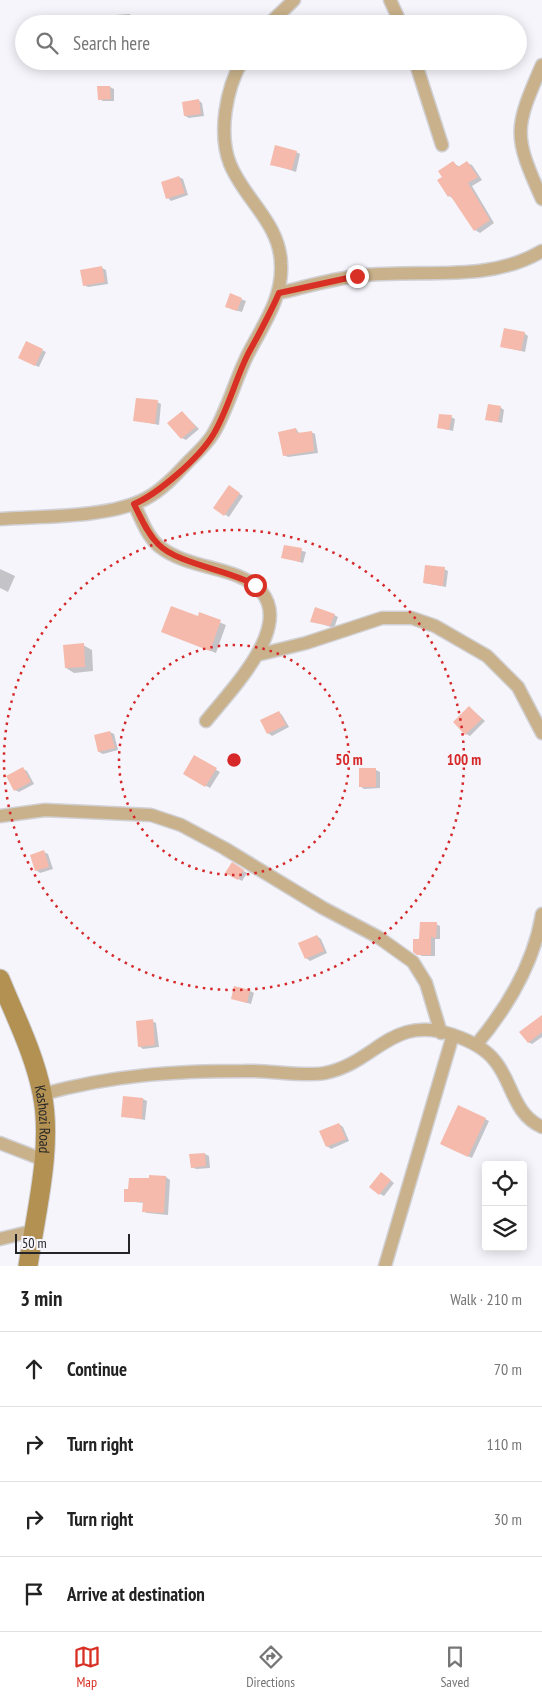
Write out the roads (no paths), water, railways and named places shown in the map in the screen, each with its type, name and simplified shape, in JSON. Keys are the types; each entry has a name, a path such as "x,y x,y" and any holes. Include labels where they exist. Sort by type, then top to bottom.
{"main road":[{"name":"Kashozi Road","path":"0,979 37,1069 43,1094 45,1114 44,1160 28,1266"}],"street":[{"path":"278,15 294,0"},
{"path":"390,0 397,15"},
{"path":"542,65 523,108 519,126 522,151 542,199"},
{"path":"0,519 102,512 134,504 159,490 213,436 248,355 264,327 279,293 281,263 277,243 269,224 230,165 226,152 226,111 229,94 238,70"},
{"path":"418,70 442,145"},
{"path":"279,293 357,276 483,272 526,261 542,251"},
{"path":"134,504 150,536 160,546 195,562 239,576 255,585 264,594 269,604 270,618 267,635 257,655 206,721"},
{"path":"257,655 306,644 382,618 412,618 435,626 487,656 518,687 542,733"},
{"path":"0,816 45,810 151,815 180,825 224,848 323,908 378,937 414,962 426,982 447,1034 410,1187 385,1266"},
{"path":"476,1045 501,1016 538,938 542,914"},
{"path":"43,1094 75,1085 125,1076 163,1072 247,1071 322,1074 340,1069 404,1031 418,1029 447,1034 476,1045 494,1060 525,1116 542,1126"},
{"path":"0,1143 44,1160"},
{"path":"0,1239 33,1231"}]}
